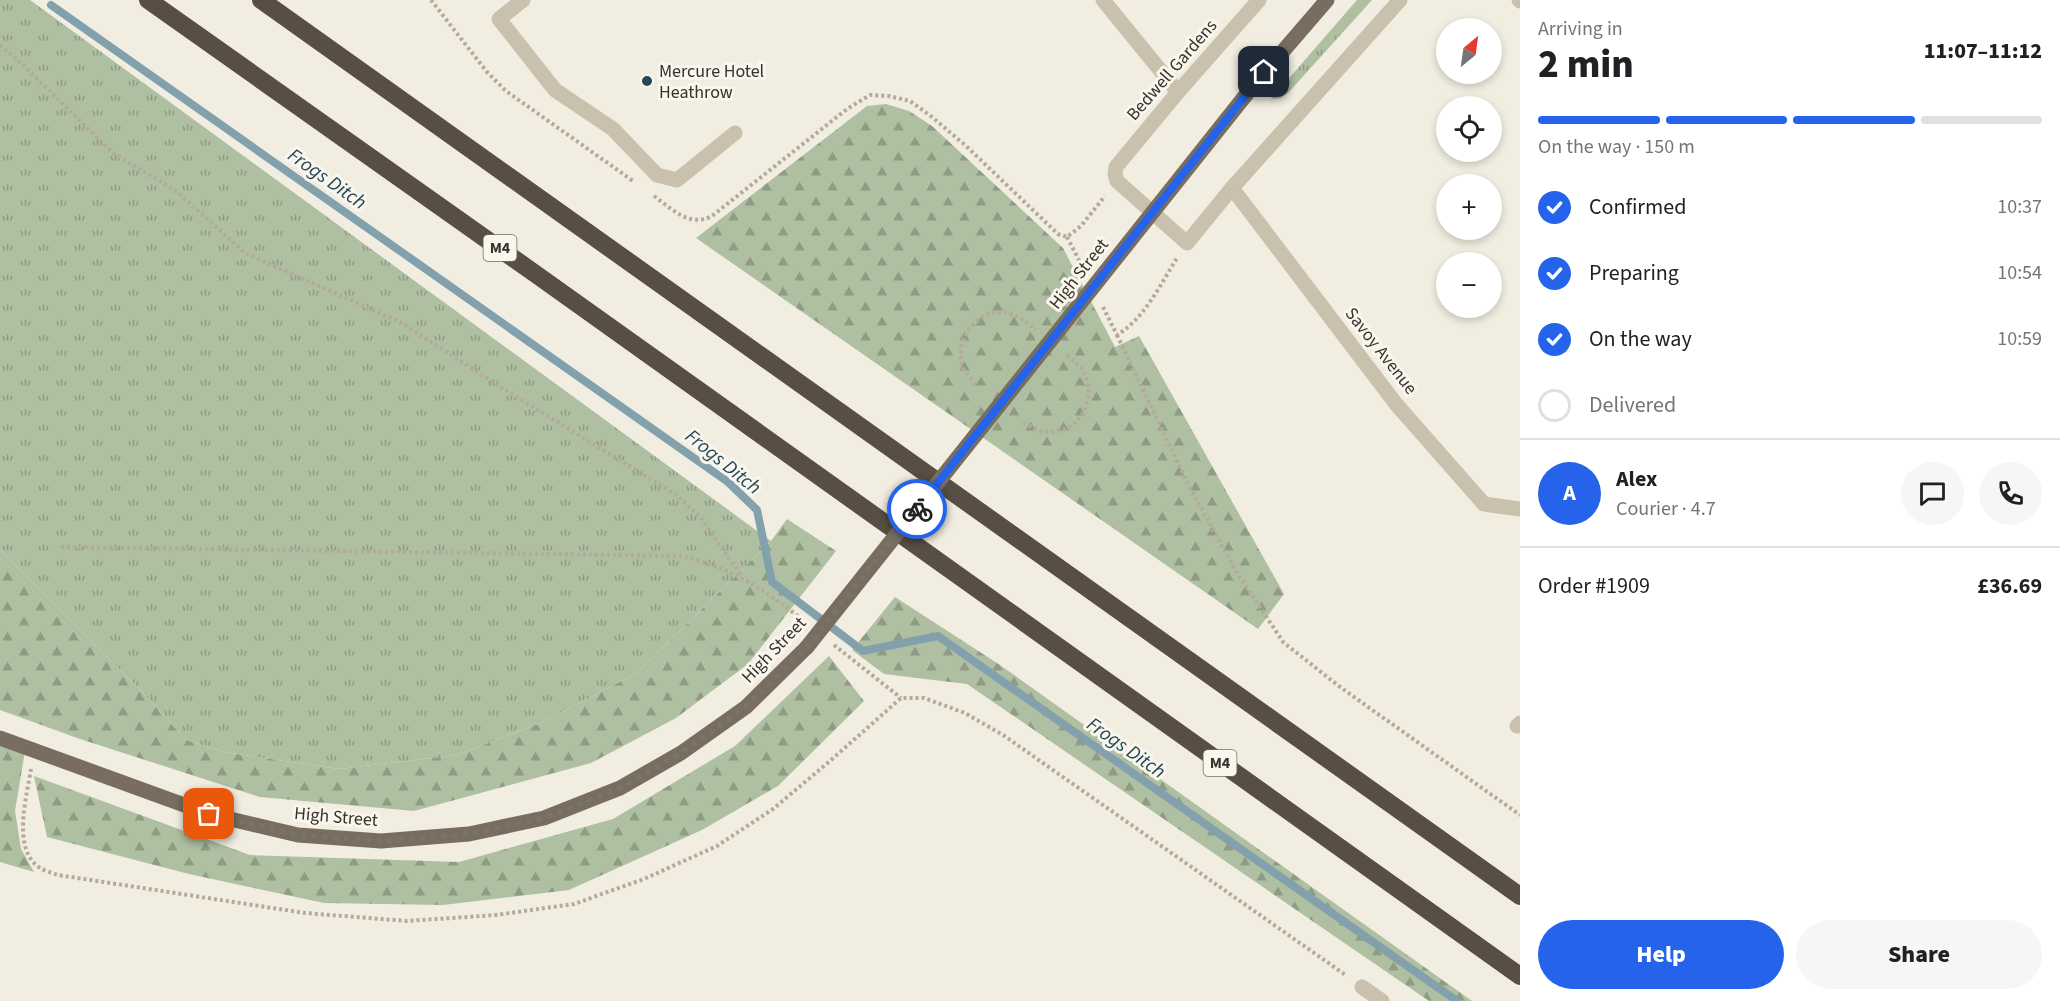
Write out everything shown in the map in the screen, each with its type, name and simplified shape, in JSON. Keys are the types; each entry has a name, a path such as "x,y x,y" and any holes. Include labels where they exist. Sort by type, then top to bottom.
{"highway":[{"name":"M4","path":"148,0 1520,976"},
{"path":"261,0 1520,896"}],"main road":[{"name":"High Street","path":"0,738 209,814 297,835 381,841 469,834 544,818 621,788 681,753 746,707 807,647 1252,86 1327,0"}],"street":[{"path":"523,0 499,19 555,90 613,129 657,175 677,180 735,133"},
{"path":"1103,0 1178,92"},
{"name":"Bedwell Gardens","path":"1117,174 1178,92 1259,0"},
{"path":"1117,174 1187,243 1232,188 1400,0"},
{"name":"Savoy Avenue","path":"1232,188 1396,404 1484,504 1520,509"},
{"path":"1362,987 1382,1001"}],"path":[{"path":"431,0 480,63 506,91 636,184"},
{"path":"0,45 113,153 176,191 245,253 402,323 502,388 678,496 701,518 742,577"},
{"path":"646,190 687,218 697,221 705,220 859,100 870,95 889,96 910,101 932,117 965,145 1058,234 1067,237 1087,276"},
{"path":"1067,237 1081,226 1117,174"},
{"path":"1117,335 1141,316 1187,243"},
{"path":"1102,306 1188,484 1234,568 1283,642 1340,687 1520,815"},
{"path":"975,385 963,369 961,356 964,339 971,326 984,315 999,312 1014,315 1025,321 1083,370 1088,384 1089,398 1084,414 1073,425 1060,430 1041,431 1023,423"},
{"path":"61,548 682,556 709,563 742,577 804,621"},
{"path":"837,648 901,698 924,698 965,713 1003,735 1362,987"},
{"path":"34,751 22,821 27,851 38,867 58,875 305,913 407,921 496,915 574,904 644,879 696,856 717,846 773,809 901,698"}],"green space":[{"path":"0,0 30,0 771,541 637,673 543,722 457,755 339,769 224,752 186,740 145,695 0,550"},
{"path":"1357,0 1372,0 1288,93 1281,98 1271,99"},
{"path":"886,104 909,111 932,126 1063,248 1115,347 1139,336 1284,594 1258,629 696,238 867,106"},
{"path":"787,519 836,551 748,664 676,718 591,763 414,811 260,797 80,739 0,710 0,550 145,695 186,740 224,752 339,769 457,755 543,722 637,673 771,541"},
{"path":"895,597 1000,665 1472,1001 1429,1001 967,684 884,674 852,650"},
{"path":"829,656 864,701 778,786 702,830 569,890 443,905 324,903 189,874 47,837 34,776 250,855 459,862 613,819 735,746"},
{"path":"0,741 25,751 15,811 21,849 34,872 0,862"}],"waterway":[{"name":"Frogs Ditch","path":"51,5 728,482 757,510 772,582 863,651 938,636 1457,1001"}],"way so far":[{"path":"209,814 297,835 381,841 469,834 544,818 621,788 681,753 746,707 807,647 917,509"}],"place":[{"name":"Mercure Hotel Heathrow","path":"647,81"}],"route":[{"path":"917,509 1264,72"}]}
